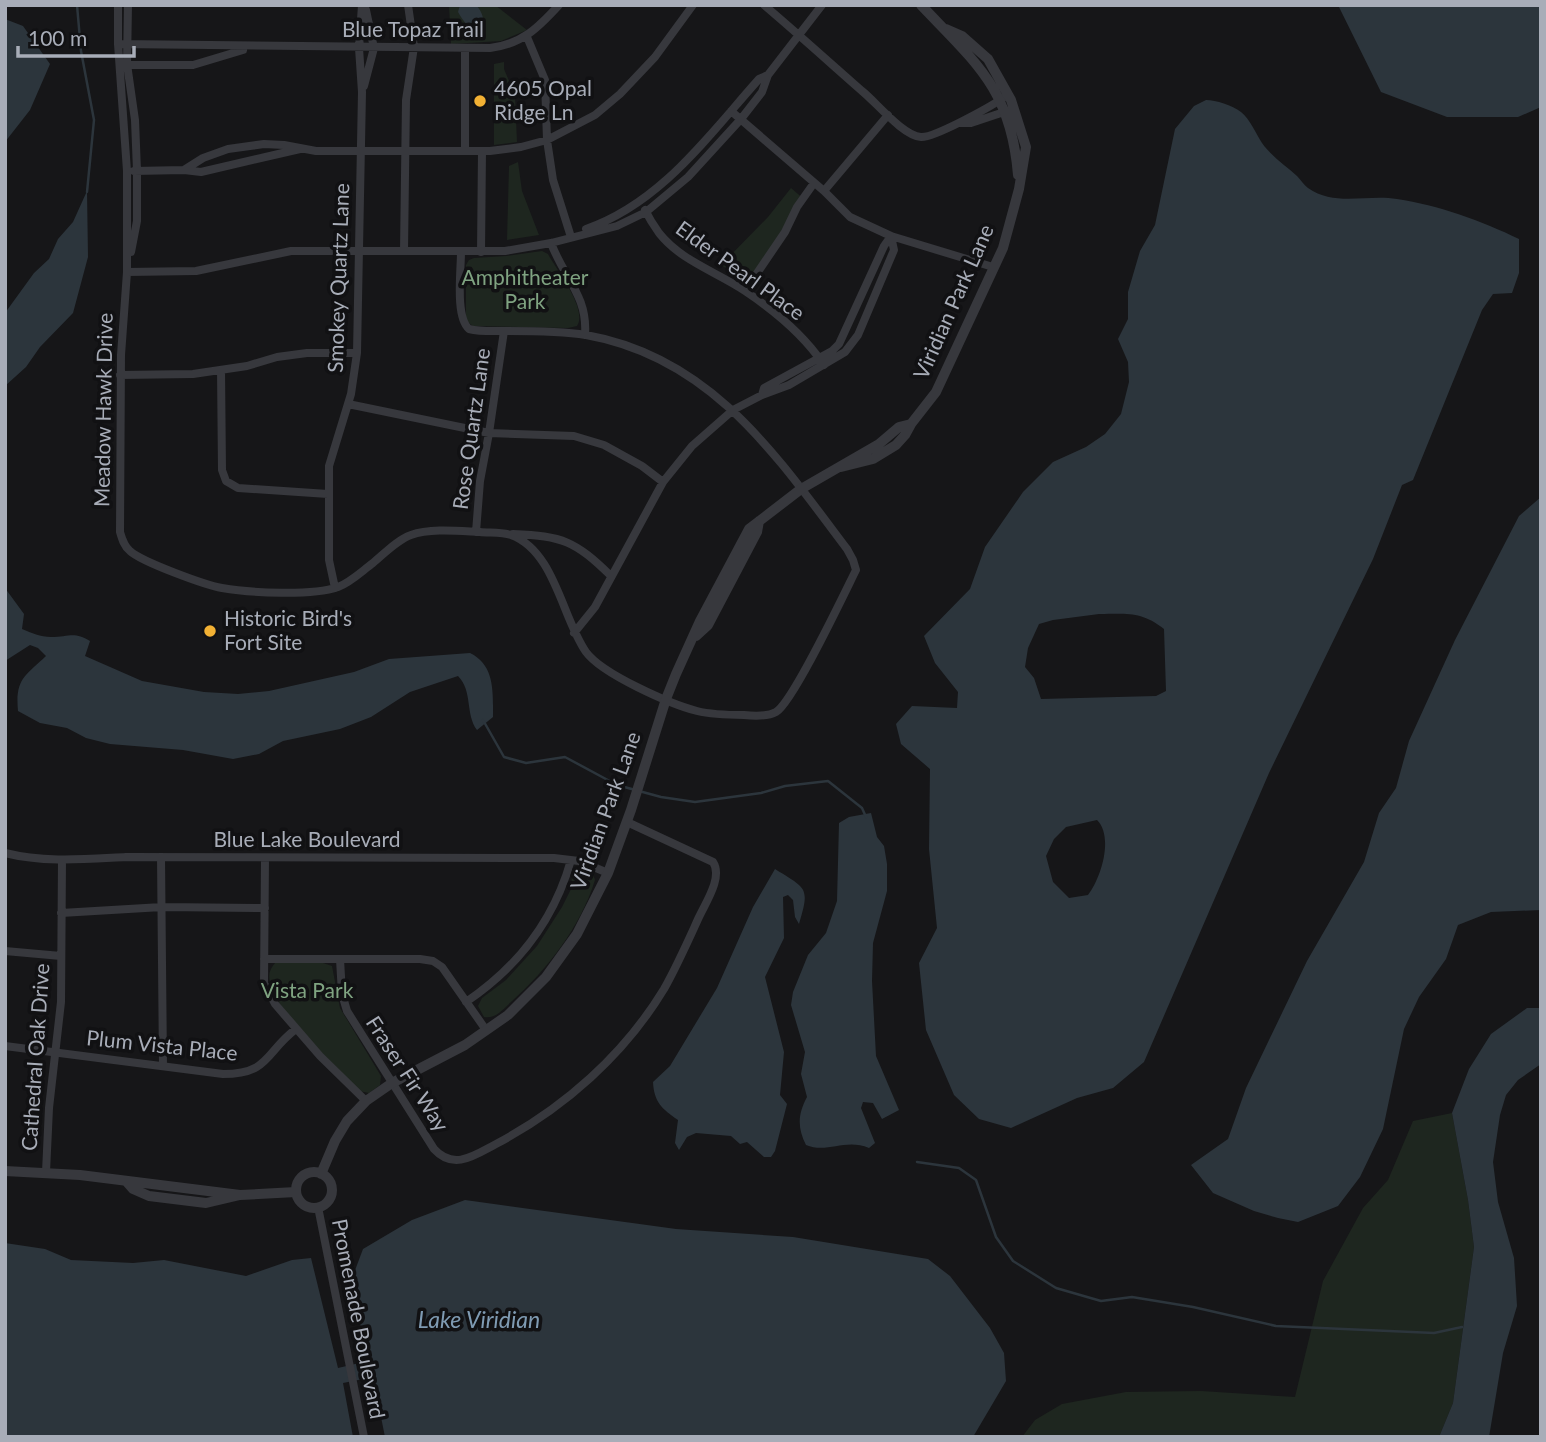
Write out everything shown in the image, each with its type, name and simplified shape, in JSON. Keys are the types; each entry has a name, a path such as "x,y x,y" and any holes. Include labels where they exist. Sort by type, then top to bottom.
{"street":[{"name":"Meadow Hawk Drive","path":"118,5 127,171 127,272 120,375 120,532 126,547 140,557 224,589 303,592 335,588"},
{"name":"Meadow Hawk Drive","path":"122,44 128,5"},
{"name":"Smokey Quartz Lane","path":"335,588 329,560 329,466 348,404 357,354 362,92 359,48 364,5"},
{"name":"Smokey Quartz Lane","path":"362,92 374,48 364,5"},
{"path":"404,251 406,100 414,47 408,5"},
{"name":"Blue Topaz Trail","path":"122,44 359,48 503,47 527,37 558,5"},
{"path":"184,170 203,158 228,149 264,144 316,151 482,151 514,148 547,140 595,115 621,94 655,57 693,5"},
{"path":"764,5 914,136 922,138 959,123 1005,97"},
{"path":"127,272 196,271 292,251 481,252 528,248 617,226 646,212 688,177 741,119 762,92 768,75 822,5"},
{"name":"Viridian Park Lane","path":"321,1174 347,1121 366,1101 392,1083 465,1045 508,1015 556,964 582,927 608,873 627,822 666,699 694,639 708,625 757,532 759,521 801,489 840,467 858,464 885,452 905,435 941,383 1003,248 1019,189 1010,109 1005,97 946,29 921,5"},
{"path":"527,37 545,80 547,140 555,188 571,237"},
{"name":"Blue Topaz Trail","path":"123,65 193,65 253,47"},
{"path":"465,48 465,150"},
{"name":"Meadow Hawk Drive","path":"123,65 135,120 137,171 137,222 127,272"},
{"path":"571,237 640,202 676,173 760,79 768,75"},
{"path":"959,123 971,123 1010,109"},
{"path":"731,111 850,216 891,236 993,267"},
{"path":"824,191 888,115"},
{"path":"127,171 201,172 307,148"},
{"path":"481,252 482,151"},
{"path":"745,291 814,183"},
{"name":"Elder Pearl Place","path":"640,202 659,234 671,246 694,263 745,291 787,323 810,345 821,362"},
{"path":"574,633 589,616 663,482 692,446 733,410 762,395 764,388 845,352 858,335 894,250 891,236"},
{"path":"551,243 556,258 584,308 584,335"},
{"path":"461,252 461,315 469,329 584,335 627,345 700,382 733,410 769,447 847,550 856,570 805,668 776,712 755,716 707,713 666,699 598,664 588,655 574,633 543,564 530,547 510,534"},
{"name":"Rose Quartz Lane","path":"476,532 480,481 504,331"},
{"path":"120,375 193,374 300,354 357,354"},
{"path":"221,370 222,470 226,481 238,488 328,494"},
{"path":"348,404 489,433 574,436 604,445 642,466 663,482"},
{"path":"335,588 351,580 410,535 428,532 549,536 572,543 611,576"},
{"name":"Fraser Fir Way","path":"341,959 342,994 347,1011 434,1149 448,1160 463,1160 473,1156 533,1123 569,1097 626,1041 652,1007 672,974 715,881 716,867 709,859 627,822"},
{"name":"Blue Lake Boulevard","path":"5,853 24,858 62,860 161,857 571,860 608,873"},
{"path":"161,857 163,1066"},
{"path":"265,858 264,983 275,1004 320,1056 366,1101"},
{"name":"Cathedral Oak Drive","path":"46,1172 49,1108 61,1002 62,860"},
{"path":"466,1002 498,978 534,939 554,906 571,860"},
{"path":"61,913 162,907 265,908"},
{"path":"5,951 61,956"},
{"path":"264,959 433,961 442,967 486,1030"},
{"name":"Plum Vista Place","path":"5,1046 223,1074 248,1073 261,1066 296,1028"},
{"path":"5,1171 46,1172 125,1181 133,1189 149,1196 177,1201 206,1203 240,1195 296,1192"},
{"path":"321,1174 332,1189 330,1199 318,1207 304,1205 296,1192 298,1183 303,1176 321,1174"},
{"name":"Promenade Boulevard","path":"318,1207 364,1437"}],"green space":[{"path":"449,5 495,5 527,30 501,41 451,44"},
{"path":"504,62 504,69 515,95 517,142 494,145 494,64"},
{"path":"518,162 522,191 539,235 507,240 509,166"},
{"path":"791,188 805,200 752,285 721,265 768,217"},
{"name":"Amphitheater Park","path":"542,251 548,254 575,300 579,319 577,326 473,326 466,321 466,265 469,260"},
{"path":"576,870 586,870 593,874 595,880 572,930 550,961 524,989 499,1013 484,1017 478,1006 482,998 506,980 537,946 562,907"},
{"name":"Vista Park","path":"320,962 332,966 340,1008 381,1076 380,1085 369,1093 359,1091 295,1024 283,1009 270,982 269,976 275,963"},
{"path":"1452,1113 1474,1247 1453,1403 1439,1437 1022,1437 1035,1420 1062,1404 1126,1392 1201,1391 1295,1397 1323,1281 1363,1208 1388,1180 1413,1121"}],"water":[{"path":"460,5 476,5 483,17 482,30 474,29 465,22 458,12"},
{"path":"1338,5 1541,5 1541,107 1518,117 1447,117 1381,92"},
{"path":"5,19 23,26 50,64 30,110 5,142"},
{"path":"1210,100 1229,105 1241,112 1270,153 1318,194 1340,199 1386,198 1428,205 1460,214 1519,239 1519,273 1512,293 1493,294 1482,310 1413,480 1402,485 1373,559 1269,773 1144,1062 1113,1088 1077,1098 1011,1128 979,1119 954,1095 926,1030 919,963 937,928 929,849 930,769 901,744 896,724 912,706 957,708 958,692 935,663 924,636 970,589 985,547 1023,492 1053,462 1086,447 1105,434 1121,414 1129,382 1128,362 1118,339 1128,319 1128,292 1140,251 1155,225 1175,129 1194,106","holes":["1099,614 1141,616 1164,629 1166,691 1156,696 1041,699 1034,678 1025,667 1028,648 1039,624","1097,820 1105,836 1101,868 1088,895 1069,898 1053,882 1046,856 1054,839 1066,827"]},
{"path":"87,191 88,257 73,313 40,347 26,367 5,386 5,313 34,273 49,259 58,239 73,222"},
{"path":"1541,497 1541,910 1491,912 1458,925 1446,959 1419,997 1404,1029 1383,1129 1360,1177 1338,1206 1298,1222 1254,1211 1213,1193 1191,1165 1228,1139 1246,1088 1307,961 1364,862 1379,813 1396,788 1409,741 1455,640 1519,516"},
{"path":"5,588 24,614 22,629 47,637 80,636 90,641 85,656 142,681 204,692 238,694 269,691 354,672 389,659 470,653 484,665 491,680 493,717 477,730 471,717 466,689 458,676 410,692 371,717 340,729 283,741 259,754 233,759 183,750 110,744 86,738 67,728 40,723 18,711 18,692 23,679 46,656 30,645 5,661"},
{"path":"871,813 877,837 884,846 887,864 887,891 873,943 876,1056 899,1110 882,1119 873,1103 863,1102 861,1108 875,1143 869,1148 860,1145 814,1147 806,1145 800,1126 800,1115 807,1097 801,1074 805,1052 791,1005 793,992 808,955 826,933 837,901 839,823 849,817"},
{"path":"775,869 800,885 805,896 799,924 795,917 793,900 788,895 783,897 784,938 765,977 784,1052 780,1095 787,1104 775,1151 771,1157 764,1157 747,1142 740,1144 731,1136 696,1133 687,1137 679,1150 675,1143 678,1120 660,1104 653,1082 670,1066 717,988 753,907"},
{"path":"1527,1008 1541,1008 1541,1064 1518,1080 1506,1095 1493,1162 1498,1202 1514,1258 1517,1306 1503,1353 1489,1437 1439,1437 1453,1403 1474,1247 1452,1113 1469,1069 1491,1034"},
{"name":"Lake Viridian","path":"465,1200 676,1229 793,1237 928,1259 950,1276 990,1328 1004,1353 1006,1381 973,1437 385,1437 373,1377 343,1383 353,1437 5,1437 5,1243 45,1249 71,1260 133,1263 164,1260 246,1276 292,1260 311,1258 338,1368 368,1361 351,1281 363,1249 412,1220"}],"waterway":[{"path":"77,5 81,51 94,120 87,192"},
{"path":"483,720 504,757 526,763 565,757 617,785 661,797 695,802 828,781 862,808 866,817"},
{"path":"917,1162 959,1168 976,1180 996,1237 1013,1261 1056,1288 1101,1301 1132,1297 1193,1307 1276,1326 1434,1333 1462,1327"}],"place":[{"name":"4605 Opal Ridge Ln","path":"480,101"},
{"name":"Historic Bird's Fort Site","path":"210,631"}]}
